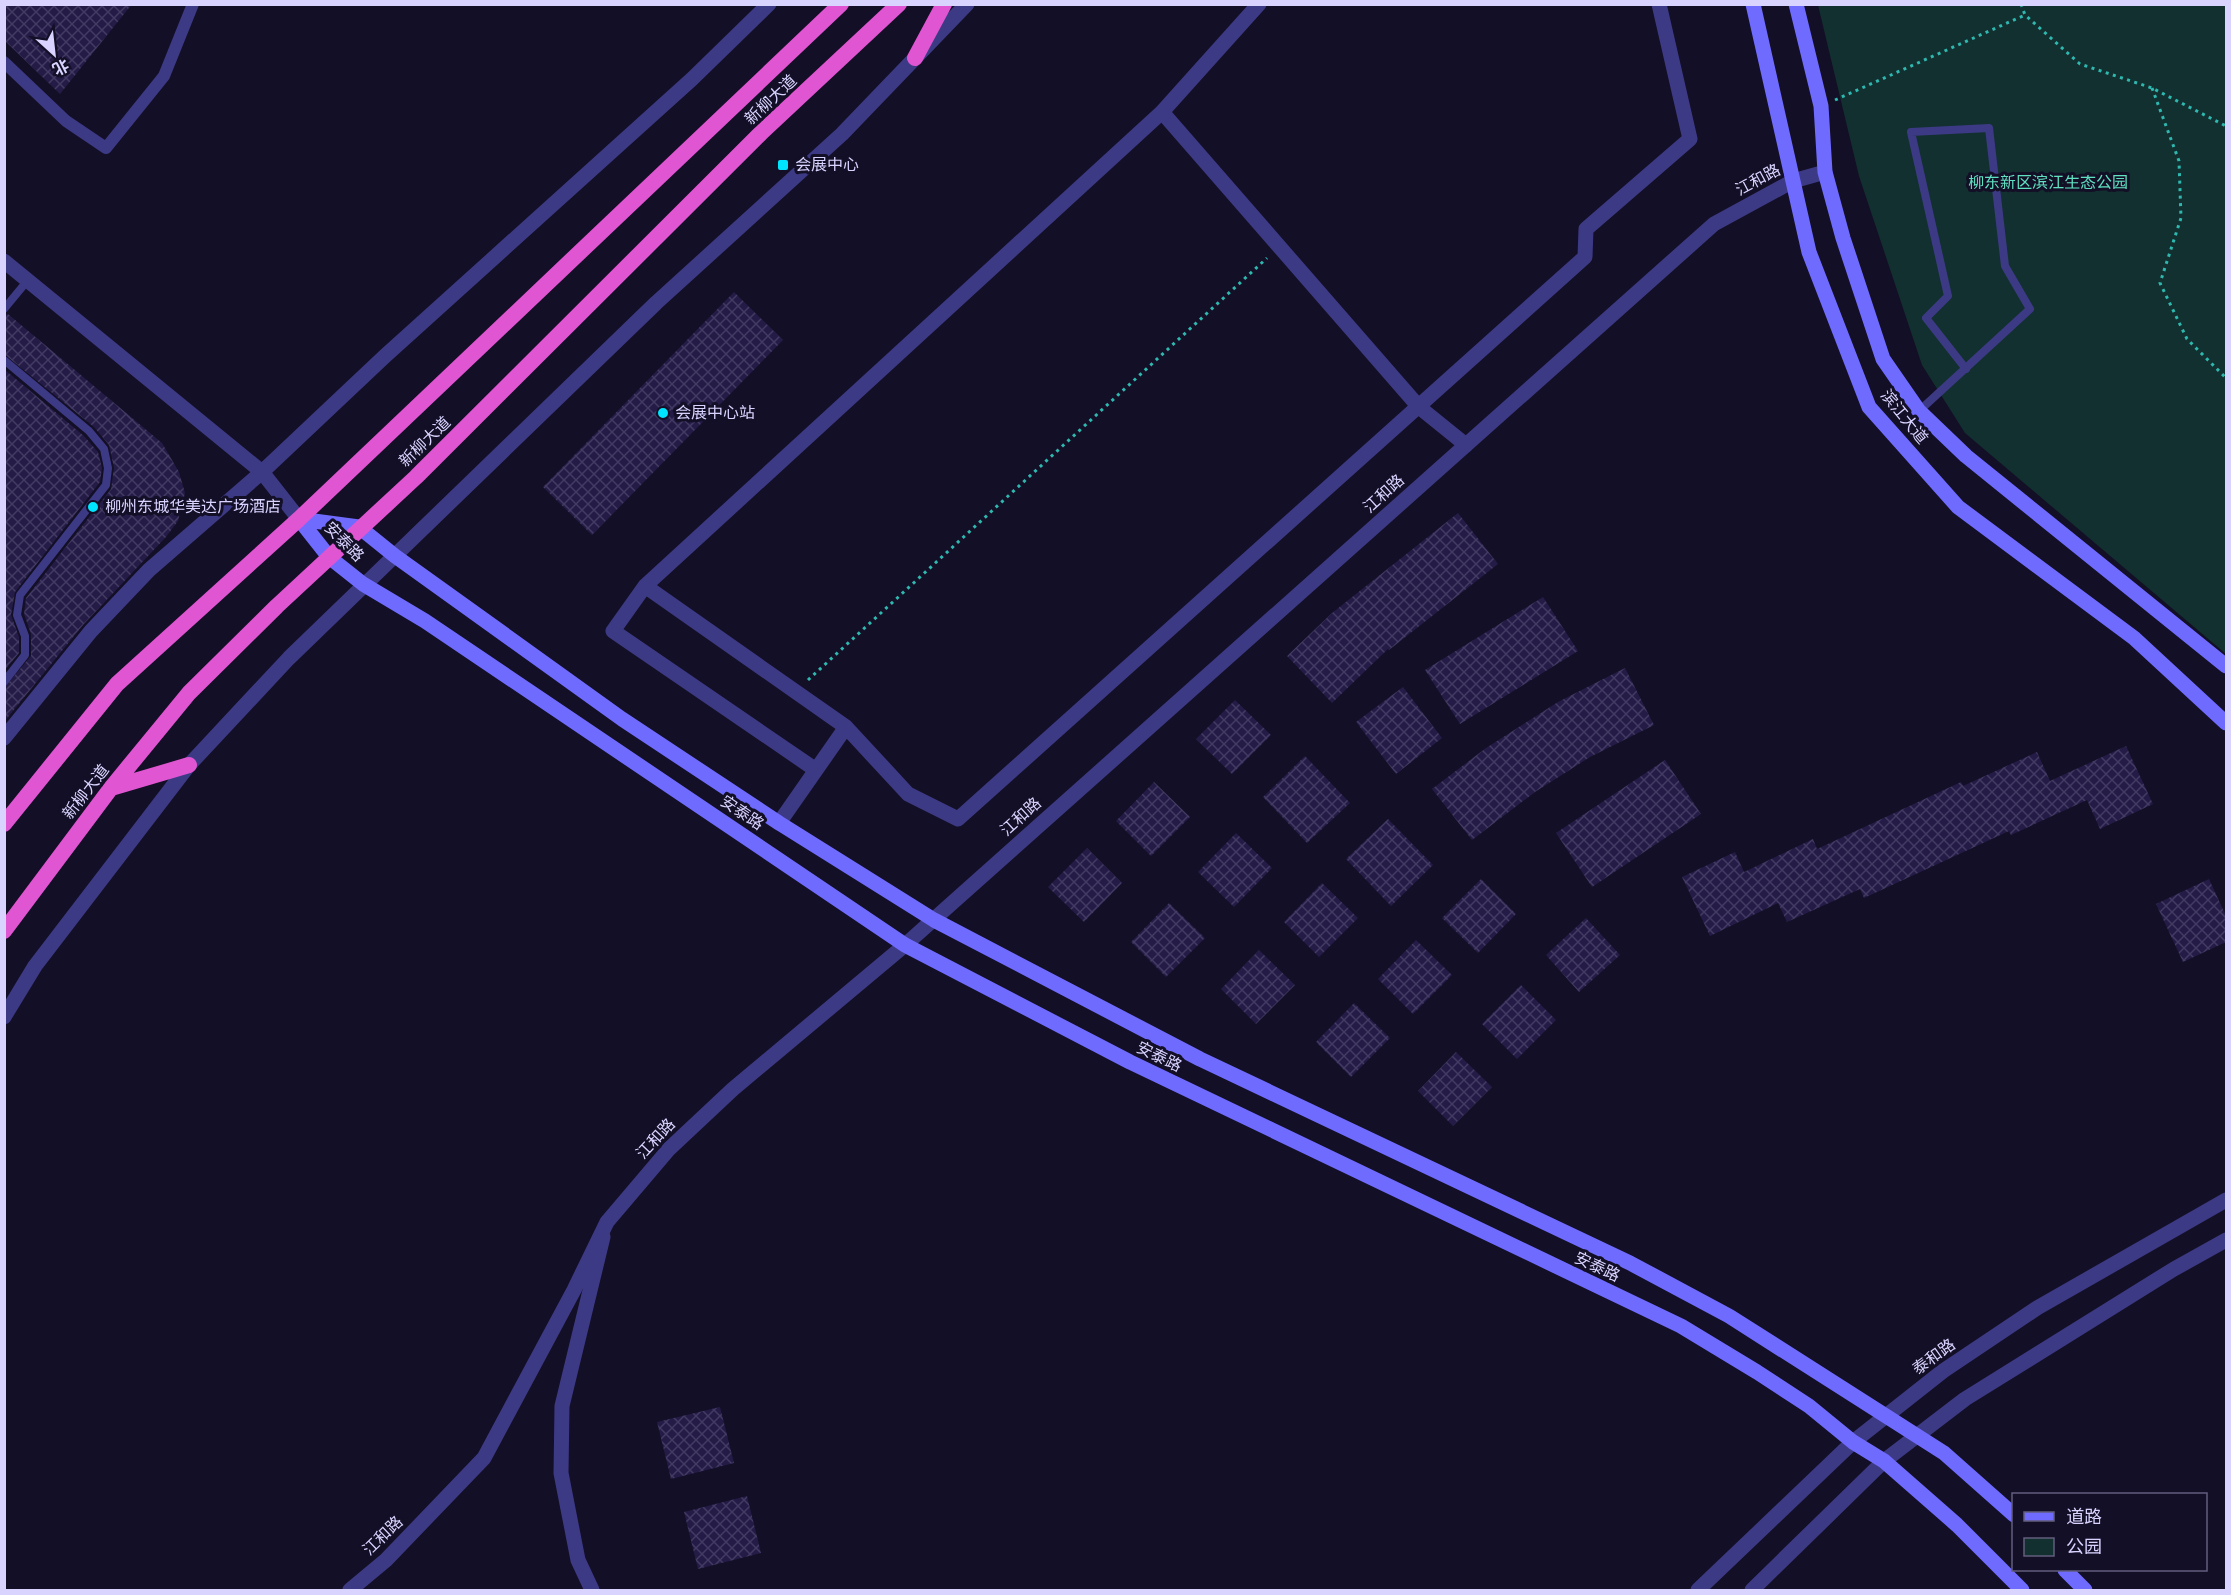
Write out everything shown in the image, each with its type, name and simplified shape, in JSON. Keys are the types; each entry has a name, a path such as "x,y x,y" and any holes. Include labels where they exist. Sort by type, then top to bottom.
{"highway":[{"name":"新柳大道","path":"4,824 117,684 298,519 841,4"},
{"name":"新柳大道","path":"4,931 111,788 189,693 359,527 416,477 761,133 899,4"},
{"path":"915,58 944,4"},
{"path":"111,788 189,765"}],"main road":[{"name":"滨江大道","path":"1753,4 1809,252 1869,406 1958,507 2134,638 2226,723"},
{"name":"滨江大道","path":"1796,4 1821,106 1825,172 1843,238 1883,359 1918,411 2011,494 2226,666"},
{"name":"安泰路","path":"298,519 359,527 395,556 622,720 778,823 934,920 1200,1059 1630,1263 1729,1316 1944,1453 2012,1514"},
{"name":"安泰路","path":"298,519 329,557 363,584 425,621 905,945 1141,1068 1681,1326 1809,1406 1853,1442 1884,1461 1957,1525 2022,1590"},
{"path":"2067,1571 2085,1590"}],"street":[{"path":"4,62 66,121 106,147 164,76 193,4"},
{"path":"4,738 91,631 149,570 262,472 385,356 692,79 769,4"},
{"path":"4,1017 34,966 189,765 363,584 395,556 656,303 842,134 966,4"},
{"path":"816,770 613,631 645,586 1162,112 1259,4"},
{"path":"645,586 846,727 908,794 958,819 1585,257 1586,229 1690,140 1659,4"},
{"path":"1162,112 1419,407 1466,445"},
{"name":"江和路","path":"350,1590 386,1560 484,1458 574,1290 607,1222 669,1149 733,1089 934,920 1714,224 1793,181 1825,172"},
{"name":"安泰路","path":"4,261 262,472 298,519"},
{"path":"778,823 846,727"},
{"name":"泰和路","path":"1698,1590 1853,1442 1943,1371 2037,1308 2226,1200"},
{"path":"592,1590 578,1560 561,1473 562,1406 607,1222"},
{"path":"1752,1590 1884,1461 1965,1399 2174,1269 2226,1240"}],"lane":[{"path":"1918,411 1966,369 2030,309 2004,266 1989,128 1911,132 1948,296 1926,318 1966,369"},
{"path":"4,309 28,280"},
{"path":"4,360 89,432 104,449 108,468 106,485 20,595 17,615 25,636 25,655 4,682"}],"path":[{"path":"2021,4 2025,15 2080,64 2152,88 2226,126"},
{"path":"1821,106 2025,15"},
{"path":"2152,88 2179,160 2181,218 2160,283 2187,339 2226,378"},
{"path":"795,692 1280,246"}],"green space":[{"name":"柳东新区滨江生态公园","path":"1818,5 2226,5 2226,654 1965,433 1922,365 1859,176"}],"building":[{"path":"4,4 132,4 60,94 4,40"},
{"name":"会展中心站","path":"734,292 783,340 592,535 543,487"},
{"path":"8,314 162,443 179,472 185,493 178,521 166,537 83,625 4,722 4,688 31,656 31,634 24,614 26,598 111,489 114,468 109,445 94,427 4,354 4,315"},
{"path":"4,369 84,436 98,452 102,468 100,482 15,592 11,615 19,637 19,653 4,671"},
{"path":"1458,513 1498,564 1388,649 1332,703 1287,656 1332,613"},
{"path":"1543,597 1578,651 1460,724 1425,670"},
{"path":"1625,668 1654,725 1590,757 1535,792 1472,840 1432,789 1486,748 1558,702"},
{"path":"1403,687 1442,738 1396,774 1356,722"},
{"path":"1235,700 1271,735 1232,774 1196,739"},
{"path":"2126,746 2153,804 2100,829 2087,800 2011,835 2009,831 1864,898 1860,889 1787,922 1778,903 1710,936 1682,877 1735,852 1744,872 1813,839 1817,849 1961,782 1963,786 2037,752 2050,781"},
{"path":"1305,756 1350,803 1307,843 1263,797"},
{"path":"1665,760 1701,814 1592,887 1556,833"},
{"path":"1154,782 1190,817 1151,856 1116,821"},
{"path":"1388,819 1433,865 1391,906 1346,859"},
{"path":"1236,833 1272,868 1234,907 1198,872"},
{"path":"1087,848 1122,883 1084,922 1048,887"},
{"path":"1481,879 1516,914 1478,953 1442,918"},
{"path":"2209,879 2226,916 2226,942 2183,962 2156,904"},
{"path":"1322,883 1358,918 1319,957 1284,922"},
{"path":"1169,903 1205,938 1166,977 1131,942"},
{"path":"1586,918 1620,955 1579,992 1546,955"},
{"path":"1416,940 1452,975 1413,1014 1378,979"},
{"path":"1259,950 1295,985 1256,1024 1221,989"},
{"path":"1521,985 1556,1020 1517,1059 1482,1024"},
{"path":"1354,1003 1390,1038 1351,1077 1316,1042"},
{"path":"1456,1052 1492,1087 1453,1126 1418,1091"},
{"path":"720,1407 734,1463 671,1479 657,1422"},
{"path":"747,1496 761,1553 698,1569 684,1512"}],"place":[{"name":"会展中心","path":"783,165"},
{"name":"会展中心站","path":"663,413"},
{"name":"柳州东城华美达广场酒店","path":"93,507"}]}
